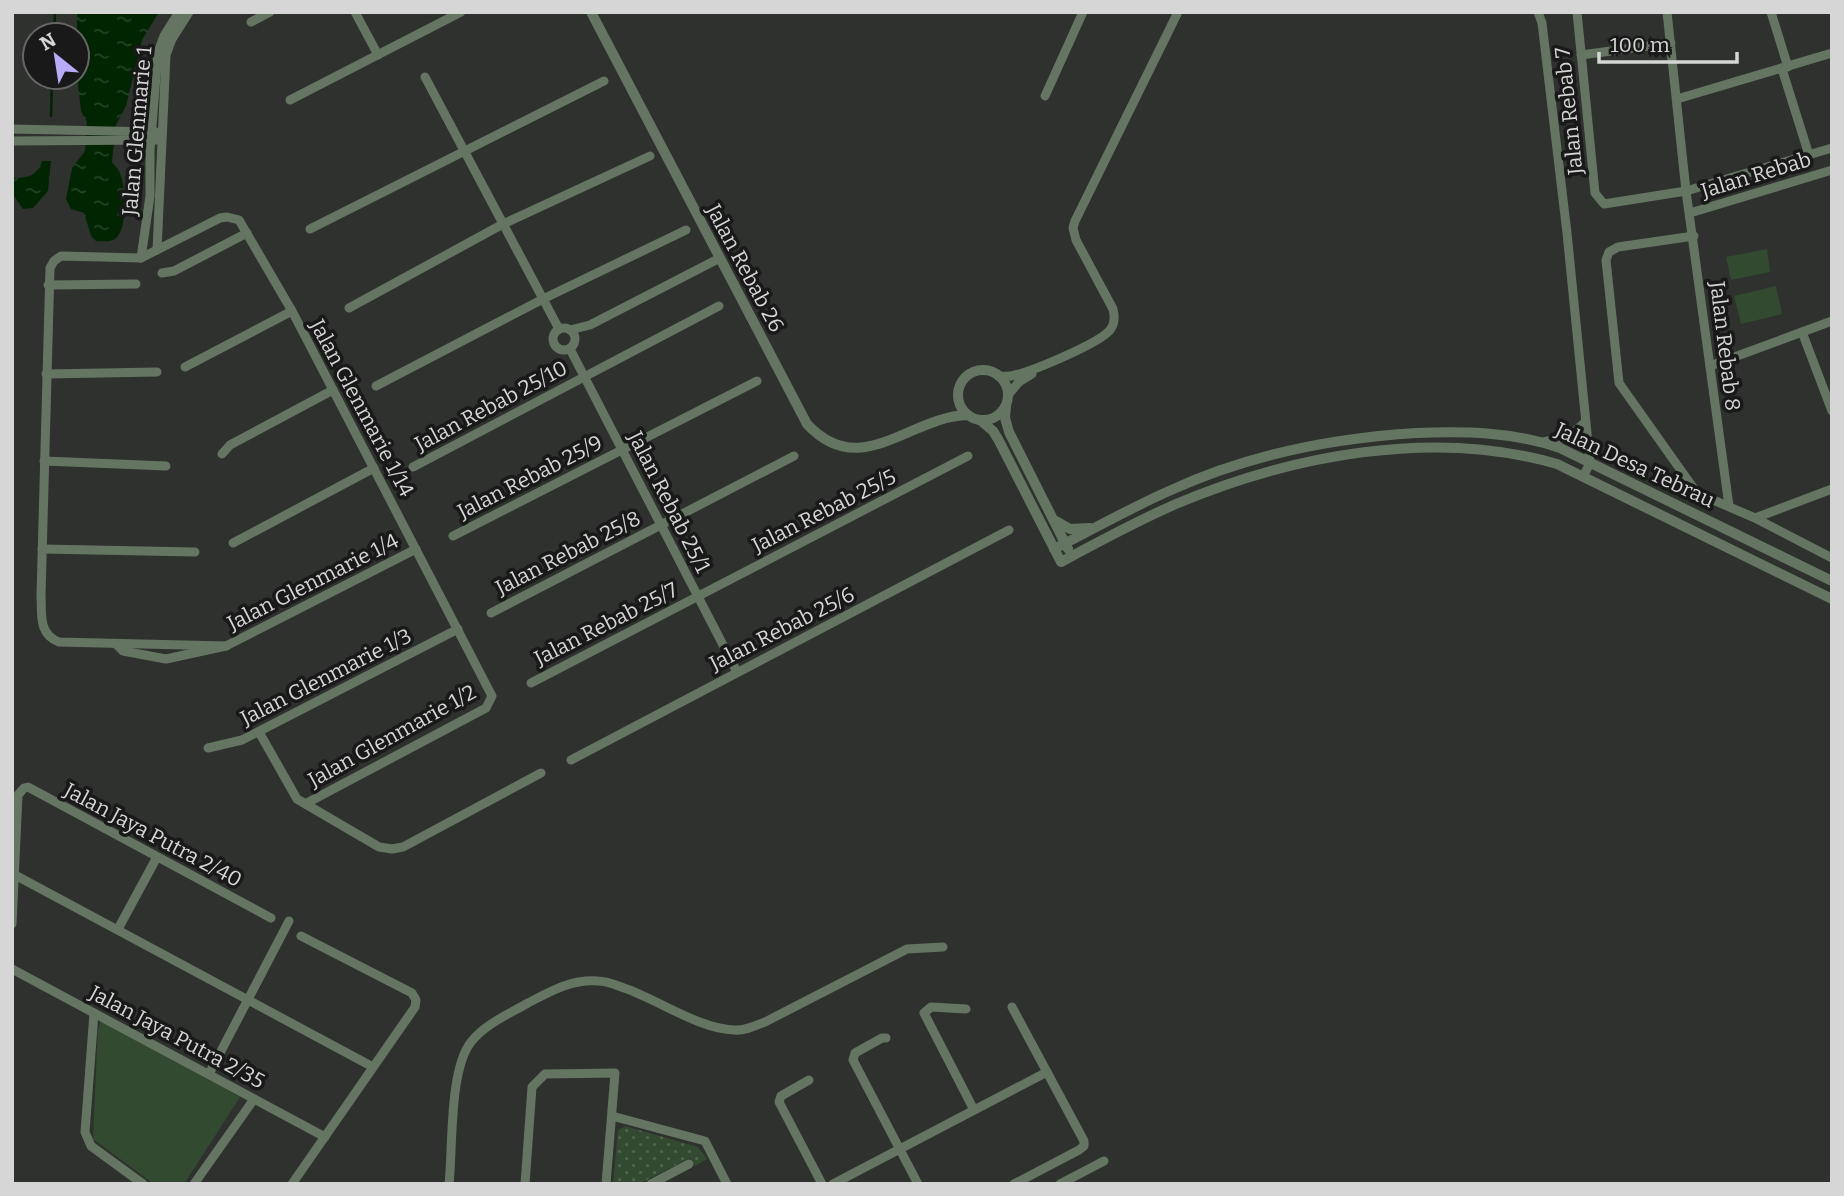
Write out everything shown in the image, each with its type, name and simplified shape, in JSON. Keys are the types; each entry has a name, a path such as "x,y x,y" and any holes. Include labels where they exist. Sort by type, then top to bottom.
{"street":[{"name":"Jalan Glenmarie 1","path":"157,250 159,222 155,197 158,52 164,36 179,12"},
{"name":"Jalan Glenmarie 1","path":"156,136 166,55 172,39 189,12"},
{"path":"251,22 271,12"},
{"path":"355,12 378,55"},
{"path":"289,100 461,12"},
{"name":"Jalan Rebab 26","path":"591,12 800,414 814,432 832,443 863,448 883,444 949,416 968,415"},
{"path":"1045,96 1083,12"},
{"path":"1054,549 993,431 980,420 968,415 961,407 958,397 961,386 972,374 983,371 998,376 1014,376 1045,365 1103,337 1114,323 1113,309 1076,240 1073,228 1109,149 1178,12"},
{"path":"1538,12 1542,23 1567,233 1590,463 1584,475"},
{"name":"Jalan Rebab 7","path":"1577,12 1595,193 1604,204 1686,191"},
{"name":"Jalan Rebab 8","path":"1667,12 1686,191 1728,506"},
{"path":"1771,12 1809,155"},
{"path":"1581,55 1671,43"},
{"path":"1676,99 1832,53"},
{"path":"425,77 559,329"},
{"path":"310,229 604,80"},
{"path":"12,130 79,136"},
{"path":"12,141 79,136 156,136"},
{"path":"1686,191 1832,148"},
{"path":"349,308 503,224 650,156"},
{"name":"Jalan Rebab","path":"1690,213 1832,170"},
{"name":"Jalan Glenmarie 1","path":"141,258 155,197"},
{"path":"162,273 174,271 247,233 239,220 227,217 141,258 61,256 50,268 42,619 51,639 59,642 226,646"},
{"path":"159,222 165,233 176,241"},
{"path":"376,386 543,299 686,230"},
{"name":"Jalan Glenmarie 1/14","path":"247,233 292,311 492,696"},
{"path":"1694,236 1618,247 1609,252 1606,260 1619,383 1697,493 1832,558"},
{"path":"559,329 570,330 590,325 718,259"},
{"path":"48,285 136,284"},
{"name":"Jalan Rebab 25/10","path":"414,467 719,306"},
{"path":"185,367 292,311"},
{"path":"1710,366 1832,321"},
{"path":"559,329 554,335 556,346 562,350 570,349 590,325"},
{"path":"570,330 576,340"},
{"path":"1802,332 1832,411"},
{"name":"Jalan Rebab 25/1","path":"570,349 737,672"},
{"path":"980,420 992,419 1019,382 1045,365"},
{"path":"46,374 157,372"},
{"path":"998,376 1005,384 1005,418 1009,432 1072,556"},
{"name":"Jalan Rebab 25/9","path":"453,536 757,381"},
{"path":"222,454 230,445 333,390"},
{"name":"Jalan Rebab 26","path":"926,425 958,397"},
{"path":"1542,442 1561,440 1585,423"},
{"name":"Jalan Desa Tebrau","path":"1832,581 1542,442 1459,432 1384,435 1283,452 1212,473 1168,491 1054,549 1061,562 1176,504 1220,487 1287,467 1385,451 1460,448 1539,458 1584,475 1832,599"},
{"name":"Jalan Rebab 25/8","path":"491,613 793,456"},
{"name":"Jalan Rebab 25/5","path":"697,597 968,456"},
{"path":"44,461 166,466"},
{"path":"233,543 373,468"},
{"path":"1755,519 1832,489"},
{"path":"1053,519 1063,526 1077,530 1098,527"},
{"name":"Jalan Rebab 25/6","path":"571,760 1009,530"},
{"path":"42,548 195,552"},
{"name":"Jalan Glenmarie 1/4","path":"226,646 416,549"},
{"name":"Jalan Rebab 25/7","path":"531,683 697,597"},
{"name":"Jalan Glenmarie 1/3","path":"208,748 242,740 259,732 458,628"},
{"path":"116,643 123,651 166,659 226,646"},
{"name":"Jalan Glenmarie 1/2","path":"305,804 486,708 492,696"},
{"path":"259,732 297,799 385,849 403,846 541,773"},
{"name":"Jalan Jaya Putra 2/40","path":"15,875 20,791 28,787 271,918"},
{"path":"120,931 157,856"},
{"path":"12,924 15,875 373,1067"},
{"path":"208,1074 289,921"},
{"path":"292,1184 415,1007 416,1000 412,993 301,936"},
{"path":"449,1184 456,1080 462,1058 470,1044 487,1028 548,992 574,982 602,981 633,991 689,1017 734,1031 765,1022 907,949 943,947"},
{"name":"Jalan Jaya Putra 2/35","path":"12,968 325,1137"},
{"path":"966,1009 931,1007 924,1013 974,1110"},
{"path":"1012,1007 1084,1141 1084,1146 1079,1150 1014,1184"},
{"path":"94,1013 85,1132 87,1140 91,1146 143,1184"},
{"path":"886,1038 855,1053 853,1060 918,1184"},
{"path":"834,1184 1047,1072"},
{"path":"525,1184 532,1087 537,1079 545,1074 615,1073 606,1184"},
{"path":"809,1080 781,1096 779,1102 822,1184"},
{"path":"194,1184 254,1099"},
{"path":"612,1116 705,1141 727,1184"},
{"path":"1060,1184 1104,1161"},
{"path":"651,1184 690,1164"}],"shaded area":[{"path":"1767,249 1770,272 1731,280 1726,257"},
{"path":"1776,286 1782,314 1741,324 1734,296"},
{"path":"101,1021 240,1097 184,1184 154,1184 93,1139 98,1028"},
{"path":"625,1126 698,1147 707,1159 695,1166 690,1158 639,1184 613,1184 618,1130"}],"water":[{"path":"77,12 159,12 142,40 126,106 116,125 112,162 121,177 125,208 122,229 118,236 109,241 96,241 91,236 84,213 71,209 66,199 72,168 85,151 87,122 81,111 79,91 91,91 91,21 77,21"},
{"path":"42,161 51,161 48,191 33,208 23,209 12,193 12,178 31,175"}],"waterway":[{"path":"55,12 55,21"},
{"path":"51,116 52,91"}]}
